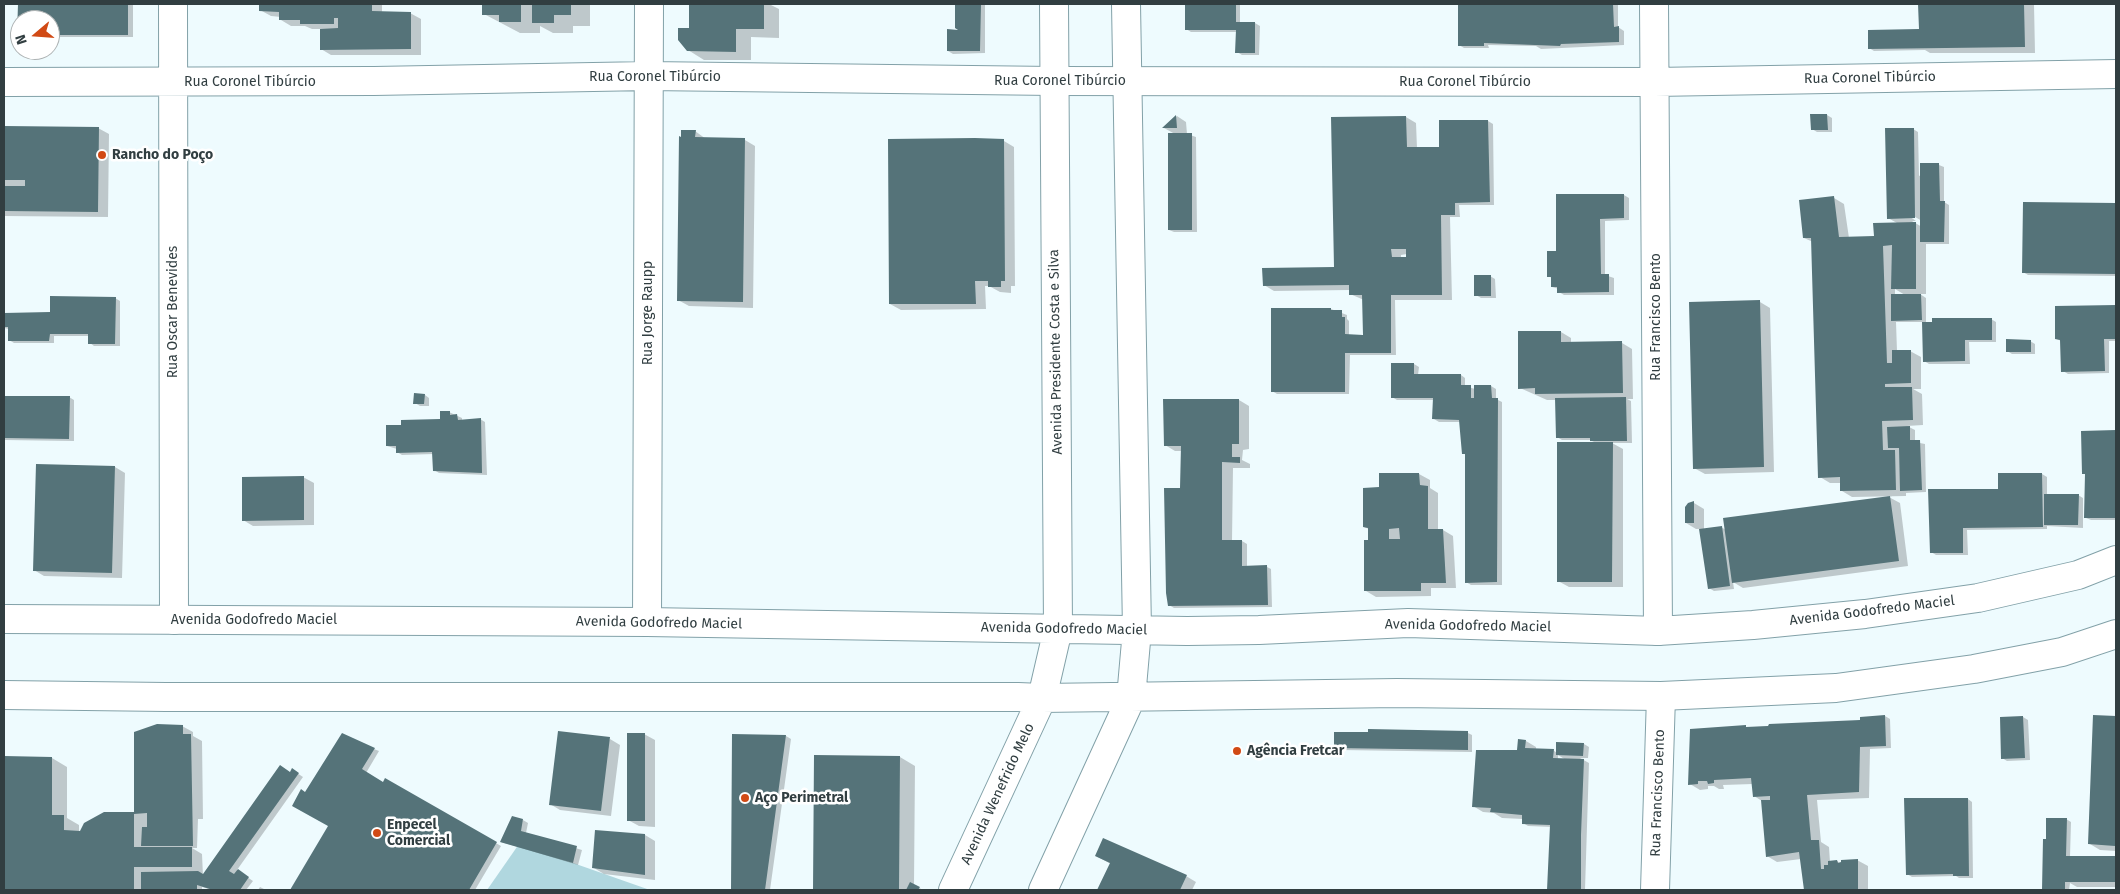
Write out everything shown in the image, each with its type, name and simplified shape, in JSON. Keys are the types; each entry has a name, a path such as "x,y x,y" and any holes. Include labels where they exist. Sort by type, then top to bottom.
{"main road":[{"name":"Rua Oscar Benevides","path":"173,4 174,620"},
{"name":"Rua Jorge Raupp","path":"647,622 649,4"},
{"name":"Avenida Presidente Costa e Silva","path":"1042,698 1058,629 1054,4"},
{"path":"1043,890 1131,698 1136,630 1126,4"},
{"name":"Rua Francisco Bento","path":"1654,4 1658,631"},
{"name":"Rua Coronel Tibúrcio","path":"4,82 173,82 648,76 1053,81 1655,82 2116,74"},
{"name":"Avenida Godofredo Maciel","path":"4,619 647,622 1136,630 1259,630 1408,622 1658,631 1753,625 1865,614 1978,598 2078,575 2116,560"},
{"path":"4,695 166,697 1131,698 1397,693 1661,696 1836,688 1964,671 2062,652 2116,634"},
{"name":"Rua Francisco Bento","path":"1655,890 1661,696"},
{"name":"Avenida Wenefrido Melo","path":"953,890 1042,698"}],"shaded area":[{"path":"519,844 650,890 487,890"}],"building":[{"path":"18,4 128,4 128,35 60,35 60,10 18,10"},
{"path":"259,4 372,4 372,11 411,12 411,49 320,50 320,29 338,28 338,18 334,18 334,24 300,24 300,20 279,20 279,12 259,11"},
{"path":"482,4 521,4 521,22 499,22 499,15 482,15"},
{"path":"532,4 571,4 571,15 554,15 554,23 532,23"},
{"path":"689,4 764,4 764,29 736,29 736,52 687,51 678,40 678,28 689,28"},
{"path":"955,4 981,4 980,51 947,51 947,29 958,30 955,28"},
{"path":"1185,4 1236,4 1236,22 1255,22 1255,53 1235,53 1236,30 1185,30"},
{"path":"1458,4 1613,4 1614,27 1619,26 1619,42 1561,44 1560,46 1484,43 1484,46 1458,46"},
{"path":"1918,4 2024,4 2025,47 1868,49 1868,30 1919,29"},
{"path":"1810,114 1827,114 1828,130 1811,130"},
{"path":"1176,115 1177,128 1162,128"},
{"path":"1406,116 1407,147 1439,147 1439,120 1488,120 1490,202 1455,203 1455,215 1441,215 1442,295 1391,295 1391,353 1345,353 1345,392 1271,392 1271,308 1331,308 1331,310 1342,310 1342,317 1345,317 1345,334 1363,335 1362,295 1349,295 1349,285 1263,286 1262,268 1334,267 1331,117","holes":["1391,249 1406,249 1406,257 1392,257"]},
{"path":"4,126 99,127 98,212 4,211 4,186 25,186 25,180 4,180"},
{"path":"1885,128 1914,128 1915,218 1887,219"},
{"path":"681,130 696,130 695,137 745,138 743,302 677,301 679,136 681,137"},
{"path":"1168,133 1192,133 1192,230 1168,230"},
{"path":"888,139 1004,139 1005,281 1001,281 1001,287 988,287 988,281 975,281 976,304 889,304"},
{"path":"1920,163 1939,163 1940,201 1945,201 1944,242 1920,242"},
{"path":"1556,194 1624,194 1624,218 1600,219 1601,274 1609,274 1609,292 1557,293 1557,287 1551,287 1551,277 1547,277 1547,251 1556,251"},
{"path":"1834,196 1839,237 1874,236 1873,223 1916,222 1916,289 1891,289 1892,245 1883,246 1887,363 1892,363 1892,350 1911,350 1911,383 1885,384 1885,387 1912,387 1913,420 1882,421 1883,450 1895,450 1896,490 1840,491 1840,477 1818,478 1811,238 1803,238 1799,200"},
{"path":"2023,202 2116,203 2116,274 2022,273"},
{"path":"1474,275 1491,275 1491,296 1474,296"},
{"path":"1891,294 1921,294 1922,320 1891,321"},
{"path":"50,296 116,297 115,344 88,344 88,334 50,334 49,341 8,341 8,327 4,327 4,313 50,312"},
{"path":"1760,300 1764,467 1693,469 1689,302"},
{"path":"2116,305 2116,339 2104,339 2105,371 2061,372 2060,340 2055,339 2055,306"},
{"path":"1932,318 1992,318 1992,340 1965,340 1965,361 1923,362 1922,322 1932,322"},
{"path":"1518,331 1561,331 1561,342 1622,341 1623,393 1535,394 1535,388 1518,389"},
{"path":"2006,339 2031,340 2031,352 2006,352"},
{"path":"1391,363 1414,363 1414,374 1461,374 1461,385 1471,385 1471,398 1474,398 1474,385 1491,385 1492,398 1498,398 1497,582 1465,583 1465,454 1462,454 1459,420 1432,419 1433,398 1391,398"},
{"path":"414,393 425,394 424,404 413,404"},
{"path":"4,396 70,396 69,439 4,438"},
{"path":"1626,397 1627,441 1590,441 1590,438 1556,438 1555,398"},
{"path":"1163,399 1239,399 1239,444 1232,444 1232,457 1240,457 1240,463 1222,462 1222,540 1242,540 1242,566 1267,565 1268,605 1168,606 1166,593 1164,488 1180,488 1181,446 1164,446"},
{"path":"440,411 450,411 450,415 457,414 458,420 481,418 482,473 433,471 432,452 396,453 396,446 386,446 386,425 401,425 401,420 440,419"},
{"path":"1910,426 1910,440 1920,440 1922,490 1900,491 1899,448 1888,448 1887,427"},
{"path":"2116,430 2116,518 2084,518 2085,474 2082,474 2081,431"},
{"path":"1557,442 1613,442 1612,582 1557,582"},
{"path":"36,464 115,466 112,573 33,571"},
{"path":"1379,473 1419,473 1420,485 1428,486 1428,529 1443,529 1446,583 1421,583 1421,591 1364,591 1364,540 1368,540 1368,528 1363,527 1363,488 1379,487","holes":["1399,528 1400,539 1389,539 1389,529"]},
{"path":"1998,473 2042,473 2043,527 1963,528 1963,553 1930,553 1928,489 1998,489"},
{"path":"304,476 304,520 242,521 242,477"},
{"path":"2044,494 2079,494 2078,525 2044,525"},
{"path":"1890,496 1899,561 1732,583 1723,518"},
{"path":"1694,501 1694,523 1685,523 1685,507 1688,503"},
{"path":"1722,526 1730,586 1708,589 1699,529"},
{"path":"1885,715 1886,746 1860,747 1859,792 1807,795 1811,840 1819,840 1821,869 1824,869 1824,865 1828,865 1828,861 1837,860 1838,863 1841,860 1858,859 1858,890 1804,890 1799,852 1766,857 1761,800 1770,800 1770,796 1753,797 1751,778 1714,780 1714,783 1708,784 1707,781 1698,781 1698,784 1688,785 1690,729 1860,720 1860,717"},
{"path":"2093,715 2116,716 2115,846 2088,844"},
{"path":"2023,716 2025,758 2001,759 2000,717"},
{"path":"157,724 183,725 183,734 191,734 193,846 141,846 142,827 147,827 147,813 134,814 134,732"},
{"path":"1368,729 1468,731 1468,750 1334,748 1334,732 1368,732"},
{"path":"558,731 610,737 601,811 549,805"},
{"path":"342,733 375,748 362,769 383,782 385,778 497,842 469,890 290,890 328,826 292,806 301,789 305,792"},
{"path":"627,733 645,733 645,821 627,821"},
{"path":"732,734 786,735 765,890 731,890"},
{"path":"1518,739 1526,740 1525,748 1554,749 1553,758 1584,759 1581,890 1547,890 1550,825 1522,824 1522,815 1490,812 1491,808 1472,807 1476,750 1517,750"},
{"path":"1556,742 1584,743 1583,756 1556,755"},
{"path":"814,755 900,756 899,890 813,890"},
{"path":"4,756 52,757 52,815 64,815 64,830 80,831 84,823 104,812 134,812 134,847 192,847 192,867 134,867 134,890 4,890"},
{"path":"280,765 290,772 292,768 299,773 229,871 234,874 238,869 249,877 240,890 213,890 197,885 197,890 141,890 141,872 198,871 203,874"},
{"path":"1904,798 1968,798 1969,876 1953,876 1953,874 1906,875"},
{"path":"512,816 523,819 521,831 577,846 573,863 500,842"},
{"path":"2046,818 2067,818 2066,856 2116,856 2116,882 2065,882 2065,890 2042,890 2043,839 2046,839"},
{"path":"595,830 645,834 645,875 592,868"},
{"path":"1103,838 1187,875 1180,890 1097,890 1110,863 1095,856"},
{"path":"910,882 920,887 918,890 906,890"}],"place":[{"name":"Rancho do Poço","path":"102,155"},
{"name":"Agência Fretcar","path":"1237,751"},
{"name":"Aço Perimetral","path":"745,798"},
{"name":"Enpecel Comercial","path":"377,833"}]}
